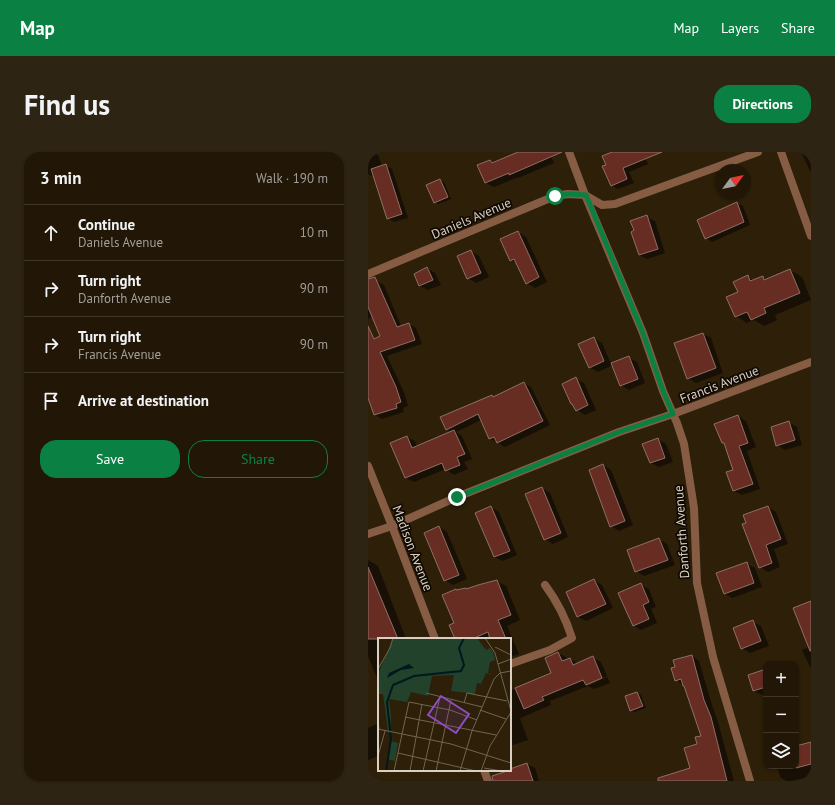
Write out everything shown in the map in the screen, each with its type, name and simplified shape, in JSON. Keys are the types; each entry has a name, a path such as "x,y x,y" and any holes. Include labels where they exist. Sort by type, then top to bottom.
{"street":[{"name":"Danforth Avenue","path":"569,152 643,333 663,391 684,444 694,508 697,583 713,658 750,781"},
{"path":"586,195 602,205 615,204 758,152"},
{"path":"781,152 811,236"},
{"name":"Daniels Avenue","path":"368,274 555,196 568,194 586,195"},
{"name":"Francis Avenue","path":"368,534 392,526 457,497 619,432 673,414 811,362"},
{"name":"Madison Avenue","path":"368,466 435,638"},
{"path":"511,664 550,650 572,638 554,597 545,585"},
{"path":"484,771 488,781"}],"building":[{"path":"518,152 562,152 509,175 509,173 485,183 477,165 490,160 492,163"},
{"path":"612,152 662,152 623,168 627,179 611,186 602,166 606,165 602,156"},
{"path":"386,164 402,214 387,219 371,169"},
{"path":"440,179 448,197 434,203 426,185"},
{"path":"737,202 744,222 705,239 697,220"},
{"path":"647,215 658,249 639,255 631,232 634,230 630,221"},
{"path":"518,231 539,277 526,284 514,259 510,261 500,239"},
{"path":"471,250 481,273 467,279 457,256"},
{"path":"427,267 433,280 419,286 414,274"},
{"path":"790,269 800,293 764,308 766,313 751,320 747,312 735,317 726,297 738,292 733,282 748,275 750,281 763,276 764,280"},
{"path":"375,277 397,327 409,323 415,340 380,352 401,402 396,404 397,408 374,415 368,398 368,326 374,339 380,336 368,307 368,279"},
{"path":"703,333 716,368 687,379 674,343"},
{"path":"594,337 604,361 589,368 578,344"},
{"path":"629,356 638,379 620,386 611,363"},
{"path":"576,377 588,405 576,411 571,404 562,384"},
{"path":"524,382 543,421 497,443 494,437 489,439 478,414 446,430 440,417 492,395 493,397"},
{"path":"738,415 748,443 739,446 753,484 733,491 726,472 733,470 724,443 722,443 714,424"},
{"path":"789,421 795,440 776,446 771,427"},
{"path":"454,430 465,454 457,457 460,465 445,471 442,463 405,478 390,443 407,436 412,448"},
{"path":"658,438 665,458 650,463 642,444"},
{"path":"603,464 625,521 610,527 589,470"},
{"path":"542,487 561,533 544,540 525,494"},
{"path":"491,506 510,551 494,557 475,513"},
{"path":"768,506 781,539 766,545 772,563 759,568 742,524 746,523 743,515"},
{"path":"439,526 459,575 444,581 424,533"},
{"path":"659,538 668,560 635,572 627,550"},
{"path":"747,562 754,583 724,594 716,573"},
{"path":"368,567 398,638 368,639"},
{"path":"594,579 606,604 577,617 566,592"},
{"path":"497,580 511,615 498,620 506,638 490,638 488,632 474,638 455,638 449,625 454,623 442,595 456,589 466,589"},
{"path":"641,583 649,602 643,605 649,619 633,626 618,593"},
{"path":"811,601 811,651 810,651 793,608"},
{"path":"753,620 761,641 741,649 733,628"},
{"path":"558,652 562,661 570,658 573,665 593,656 602,678 586,685 583,680 542,697 544,700 524,709 515,688 551,673 545,658"},
{"path":"692,655 704,700 711,717 727,781 658,781 658,778 690,768 684,748 697,744 695,737 701,736 681,679 675,681 671,668 675,667 673,660"},
{"path":"763,670 763,688 753,691 748,675"},
{"path":"637,692 643,706 630,711 625,696"},
{"path":"811,742 811,764 799,767 799,745"},
{"path":"527,763 533,781 493,781 492,776 511,771 511,769"}],"route":[{"path":"457,497 619,432 673,414 663,391 643,333 586,195 568,194 555,196"}]}
